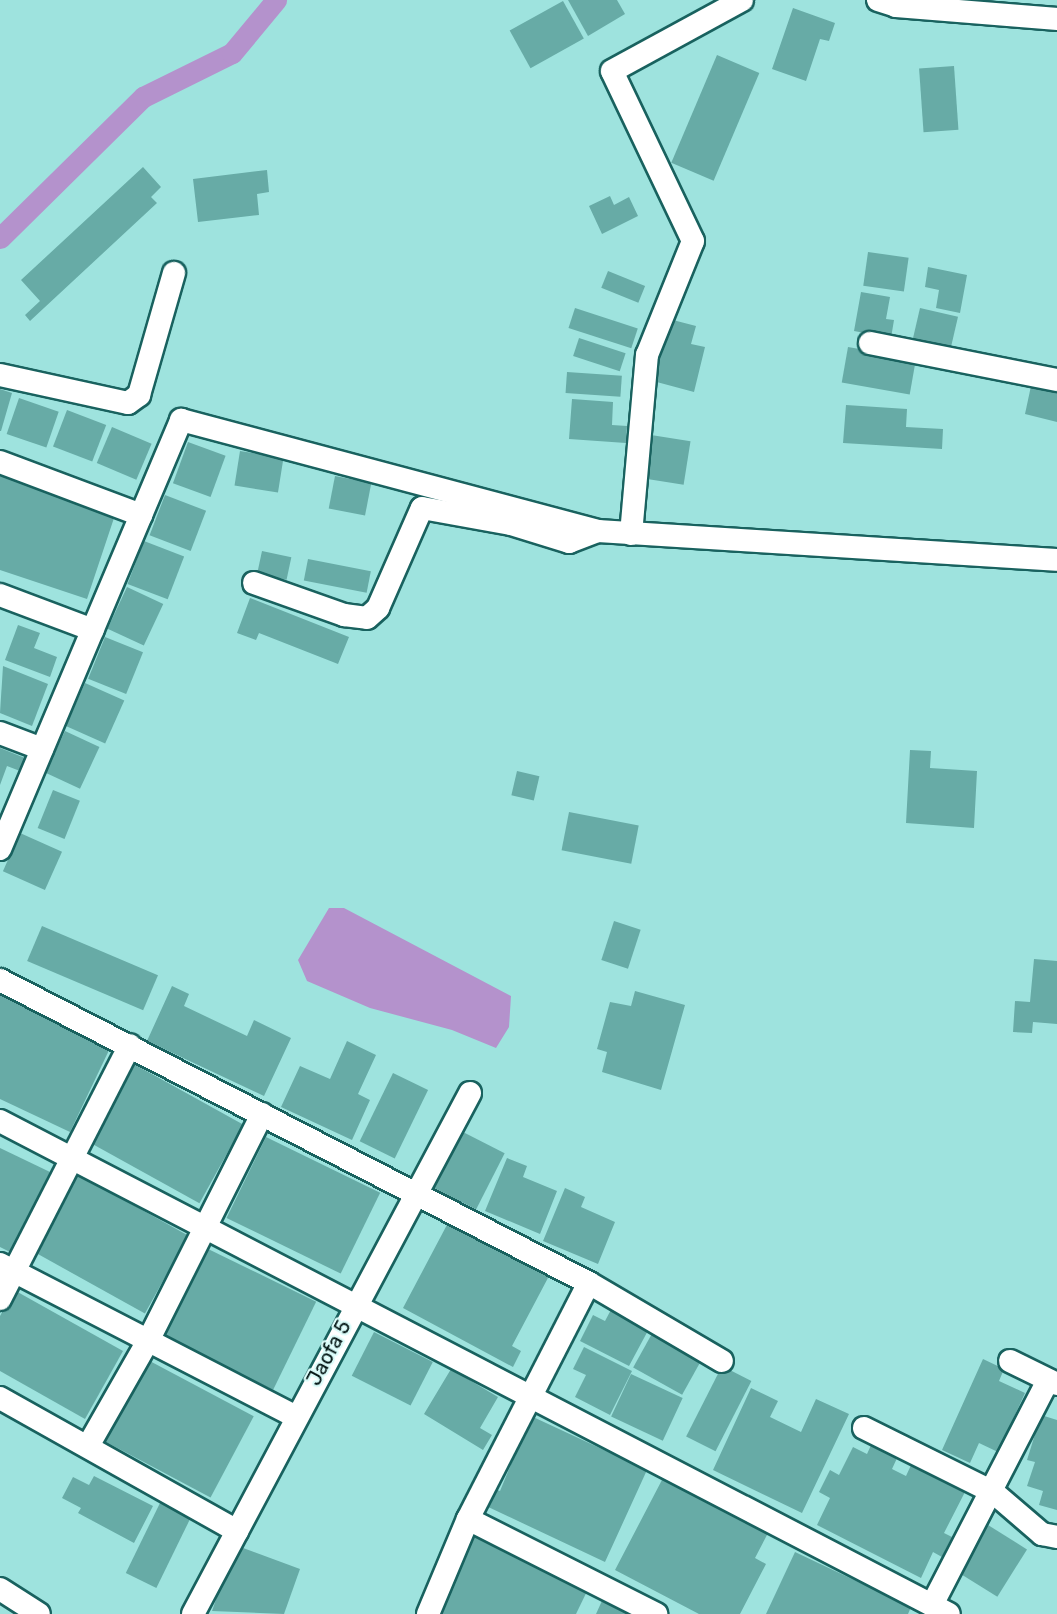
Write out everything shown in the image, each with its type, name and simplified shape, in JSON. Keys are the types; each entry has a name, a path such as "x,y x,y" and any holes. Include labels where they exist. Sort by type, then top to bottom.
{"street":[{"path":"631,534 647,355 693,242 612,72 742,0"},
{"path":"878,0 896,6 998,8 1057,19"},
{"path":"0,375 128,403 139,395 174,273"},
{"path":"870,343 1057,380"},
{"path":"0,849 181,420 597,531 1057,560"},
{"path":"0,462 141,515"},
{"path":"254,583 344,615 367,618 378,608 422,508 511,524 569,542 597,531"},
{"path":"0,595 93,630"},
{"path":"0,733 42,749"},
{"path":"0,980 589,1283 722,1361"},
{"path":"0,1299 7,1268 74,1159 130,1045"},
{"name":"Jaofa 5","path":"193,1614 355,1303 470,1093"},
{"path":"88,1446 148,1341 262,1114"},
{"path":"0,1121 355,1303 529,1397 940,1610 993,1492 1053,1382 1010,1361"},
{"path":"7,1268 296,1417"},
{"path":"428,1614 468,1519 589,1283"},
{"path":"0,1398 237,1531"},
{"path":"864,1428 993,1492 1042,1534 1057,1537"},
{"path":"468,1519 656,1614"},
{"path":"0,1589 32,1612"}],"shaded area":[{"path":"329,908 344,908 511,996 509,1027 496,1048 452,1030 370,1008 307,981 298,960"}],"building":[{"path":"568,0 617,0 625,14 588,36"},
{"path":"563,1 584,39 530,68 510,31"},
{"path":"793,8 835,23 829,41 820,39 806,81 772,69"},
{"path":"717,55 759,73 714,181 671,163"},
{"path":"954,66 958,130 924,132 919,68"},
{"path":"143,167 161,187 151,197 157,203 30,321 25,315 40,301 21,280"},
{"path":"267,170 269,192 257,194 259,215 198,222 193,179"},
{"path":"610,196 614,205 629,197 638,216 602,234 589,206"},
{"path":"868,252 909,258 904,291 863,286"},
{"path":"928,267 967,275 960,313 936,308 939,290 925,287"},
{"path":"608,271 645,286 638,303 601,288"},
{"path":"861,292 890,297 886,319 894,320 891,338 854,331"},
{"path":"575,308 638,328 631,348 569,328"},
{"path":"920,308 958,317 950,352 912,343"},
{"path":"669,319 696,326 691,344 705,347 694,392 653,381"},
{"path":"579,338 626,353 620,371 573,356"},
{"path":"848,347 916,359 910,394 842,382"},
{"path":"567,372 622,376 620,397 566,393"},
{"path":"1031,386 1057,392 1057,422 1025,414"},
{"path":"0,389 12,393 1,431 0,431"},
{"path":"19,398 59,412 46,448 7,434"},
{"path":"572,399 613,402 612,425 627,426 626,443 569,439"},
{"path":"846,405 907,409 906,427 943,429 942,449 843,443"},
{"path":"67,410 106,425 92,461 53,446"},
{"path":"112,427 152,444 136,480 97,463"},
{"path":"651,435 691,441 684,485 644,478"},
{"path":"188,442 226,456 211,497 173,483"},
{"path":"240,451 283,458 278,492 235,486"},
{"path":"0,474 116,512 87,599 0,570"},
{"path":"335,476 371,483 365,515 329,508"},
{"path":"165,495 206,511 191,551 150,535"},
{"path":"144,541 184,556 168,599 128,584"},
{"path":"262,551 291,557 287,580 257,573"},
{"path":"308,559 371,571 367,593 304,581"},
{"path":"127,587 163,604 144,646 108,629"},
{"path":"250,598 349,637 338,664 259,633 256,640 237,633"},
{"path":"18,625 40,633 34,648 57,657 50,677 5,660"},
{"path":"105,637 143,652 126,694 88,679"},
{"path":"3,666 48,684 32,726 0,713"},
{"path":"85,683 124,700 105,743 66,726"},
{"path":"65,731 99,747 80,789 46,773"},
{"path":"0,748 25,758 20,771 7,766 0,785"},
{"path":"910,750 931,751 930,768 977,771 974,828 906,823"},
{"path":"517,771 539,776 534,801 511,795"},
{"path":"53,790 80,801 65,839 38,828"},
{"path":"569,812 639,826 631,864 562,850"},
{"path":"20,833 62,852 45,890 3,871"},
{"path":"614,921 641,930 628,969 601,960"},
{"path":"42,926 158,975 143,1010 27,961"},
{"path":"1034,959 1057,961 1057,1024 1033,1022 1032,1033 1013,1032 1015,1001 1030,1002"},
{"path":"172,986 189,994 184,1006 247,1036 254,1020 291,1038 264,1096 147,1041"},
{"path":"635,991 685,1005 661,1090 602,1072 607,1052 597,1049 610,1002 631,1006"},
{"path":"0,993 111,1046 70,1132 0,1099"},
{"path":"347,1041 376,1055 358,1094 370,1100 352,1140 281,1107 300,1066 330,1079"},
{"path":"132,1063 243,1125 199,1203 88,1142"},
{"path":"393,1073 428,1090 395,1158 360,1141"},
{"path":"461,1131 505,1153 476,1209 432,1187"},
{"path":"266,1137 380,1193 341,1274 227,1218"},
{"path":"0,1148 50,1172 12,1253 0,1247"},
{"path":"507,1158 527,1166 523,1177 557,1191 540,1234 485,1211"},
{"path":"77,1174 188,1236 145,1313 34,1252"},
{"path":"565,1188 585,1197 581,1207 615,1222 598,1264 543,1241"},
{"path":"449,1221 549,1276 512,1346 521,1351 513,1367 403,1308"},
{"path":"202,1246 316,1302 273,1390 159,1334"},
{"path":"14,1290 123,1351 85,1419 0,1371 0,1316"},
{"path":"613,1306 651,1325 629,1366 580,1341 593,1315 605,1321"},
{"path":"654,1330 703,1357 682,1395 633,1368"},
{"path":"374,1332 433,1362 411,1406 352,1376"},
{"path":"584,1347 632,1371 610,1415 575,1397 586,1375 573,1369"},
{"path":"146,1359 254,1416 211,1498 103,1440"},
{"path":"983,1359 1004,1369 999,1381 1025,1393 998,1452 979,1443 970,1463 942,1450"},
{"path":"722,1366 751,1381 716,1451 686,1436"},
{"path":"451,1369 498,1397 480,1428 492,1435 483,1450 424,1414"},
{"path":"631,1374 683,1398 663,1441 611,1417"},
{"path":"751,1388 778,1401 770,1417 801,1432 816,1399 849,1414 802,1513 713,1470"},
{"path":"1041,1415 1057,1420 1057,1510 1039,1505 1043,1491 1027,1486 1035,1462 1027,1460"},
{"path":"531,1416 647,1470 605,1562 484,1505 492,1488 500,1491"},
{"path":"872,1443 898,1456 892,1469 906,1476 912,1463 966,1490 944,1533 952,1537 942,1557 933,1552 921,1578 817,1525 830,1498 819,1492 830,1470 839,1475 853,1447 867,1454"},
{"path":"94,1476 153,1506 134,1543 78,1513 81,1508 62,1498 73,1477 89,1485"},
{"path":"663,1478 768,1533 755,1558 766,1564 740,1614 699,1614 615,1570"},
{"path":"160,1503 191,1518 156,1588 126,1573"},
{"path":"988,1525 1027,1549 997,1597 958,1572"},
{"path":"474,1527 591,1583 576,1614 433,1614"},
{"path":"235,1545 300,1569 284,1614 212,1611"},
{"path":"795,1552 911,1607 908,1614 766,1614"},
{"path":"606,1592 650,1614 596,1614"}],"waterway":[{"path":"0,238 143,97 232,53 276,0"}]}
